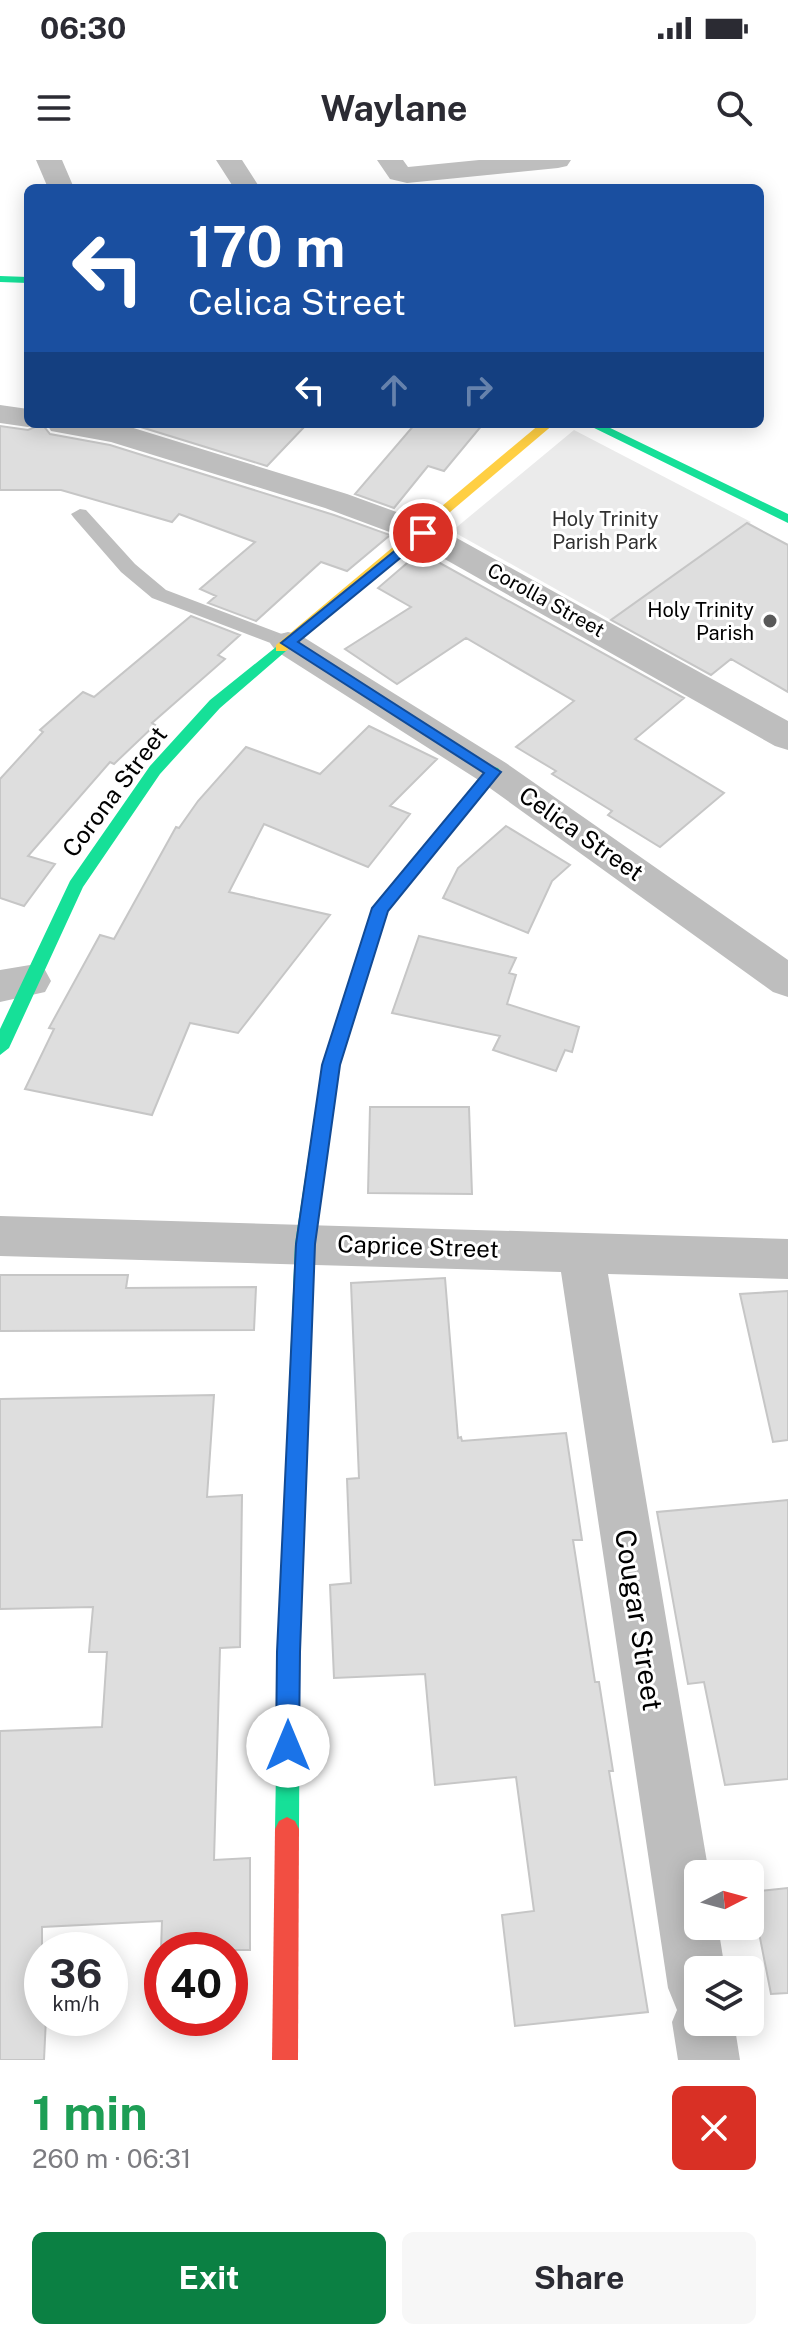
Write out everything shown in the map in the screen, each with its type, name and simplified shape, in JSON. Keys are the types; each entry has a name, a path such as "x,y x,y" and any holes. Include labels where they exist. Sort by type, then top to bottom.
{"street":[{"path":"49,160 59,184"},
{"path":"229,160 244,184"},
{"path":"390,160 404,175 443,180 520,162 558,160"},
{"path":"0,279 24,280"},
{"path":"0,414 24,417"},
{"name":"Corolla Street","path":"120,428 423,533 788,737"},
{"name":"Corona Street","path":"0,1048 15,983 76,885 155,770 215,704 423,533 543,428"},
{"path":"600,428 788,519"},
{"name":"Celica Street","path":"288,643 493,772 788,981"},
{"path":"285,2060 289,1652 305,1244 331,1065 380,908 493,772"},
{"name":"Caprice Street","path":"0,1236 788,1259"},
{"name":"Cougar Street","path":"581,1252 693,1956"},
{"path":"705,2036 709,2060"}],"lane":[{"path":"80,514 128,568 159,594 288,643"}],"green space":[{"name":"Holy Trinity Parish Park","path":"574,430 751,522 618,624 452,531"}],"building":[{"path":"0,426 28,430 45,428 50,434 110,445 390,535 347,571 321,562 256,621 208,603 216,596 200,589 255,542 179,514 172,522 61,490 0,490"},
{"path":"144,428 303,428 267,466"},
{"path":"412,428 480,428 444,471 428,466 394,508 355,494"},
{"path":"747,523 788,545 788,692 731,659 711,675 611,620"},
{"path":"420,552 684,698 635,739 724,793 660,847 608,815 612,811 552,774 556,771 516,747 574,701 466,638 397,684 345,649 411,607 378,588"},
{"path":"191,616 240,635 218,655 225,659 152,723 155,725 114,764 110,762 28,856 55,864 24,906 0,898 0,779 43,732 40,730 83,692 94,697"},
{"path":"369,726 437,759 390,806 410,814 368,867 264,824 229,892 330,915 238,1033 190,1023 152,1115 25,1089 54,1029 49,1028 100,935 114,939 176,827 179,828 198,801 246,747 320,774"},
{"path":"506,826 570,865 552,881 528,933 443,898 458,868"},
{"path":"419,936 516,958 509,973 516,975 507,1004 579,1027 572,1052 565,1050 556,1071 493,1050 500,1036 392,1013"},
{"path":"370,1107 469,1107 472,1194 368,1193"},
{"path":"0,1275 128,1275 126,1288 256,1287 254,1330 0,1331"},
{"path":"445,1278 458,1438 461,1437 462,1441 566,1433 582,1540 573,1540 595,1682 599,1682 613,1771 609,1771 648,2012 515,2026 502,1915 534,1911 516,1777 435,1785 425,1674 334,1678 330,1585 351,1583 347,1479 359,1478 351,1283"},
{"path":"788,1291 788,1440 773,1442 740,1294"},
{"path":"214,1395 207,1497 242,1495 240,1647 220,1648 214,1860 250,1858 250,1950 248,1932 162,1932 162,1921 42,1927 42,1932 24,1932 24,2036 45,2036 44,2060 0,2060 0,1731 102,1727 107,1652 89,1652 93,1607 0,1609 0,1399"},
{"path":"788,1500 788,1779 725,1785 704,1682 688,1684 657,1512"},
{"path":"788,1888 788,1993 771,1994 760,1940 764,1940 764,1891"}],"traffic: fast":[{"path":"0,279 24,280"},
{"path":"600,428 788,519"},
{"path":"0,1048 76,885 155,770 215,704 281,648"},
{"path":"287,1829 289,1652 305,1244 331,1065 380,908 493,772"}],"traffic: slow":[{"path":"281,648 543,428"}],"traffic: jam":[{"path":"285,2060 287,1829"}],"place":[{"name":"Holy Trinity Parish","path":"770,621"}],"route":[{"path":"288,1746 305,1244 331,1065 380,908 493,772 288,643 423,533"}]}
